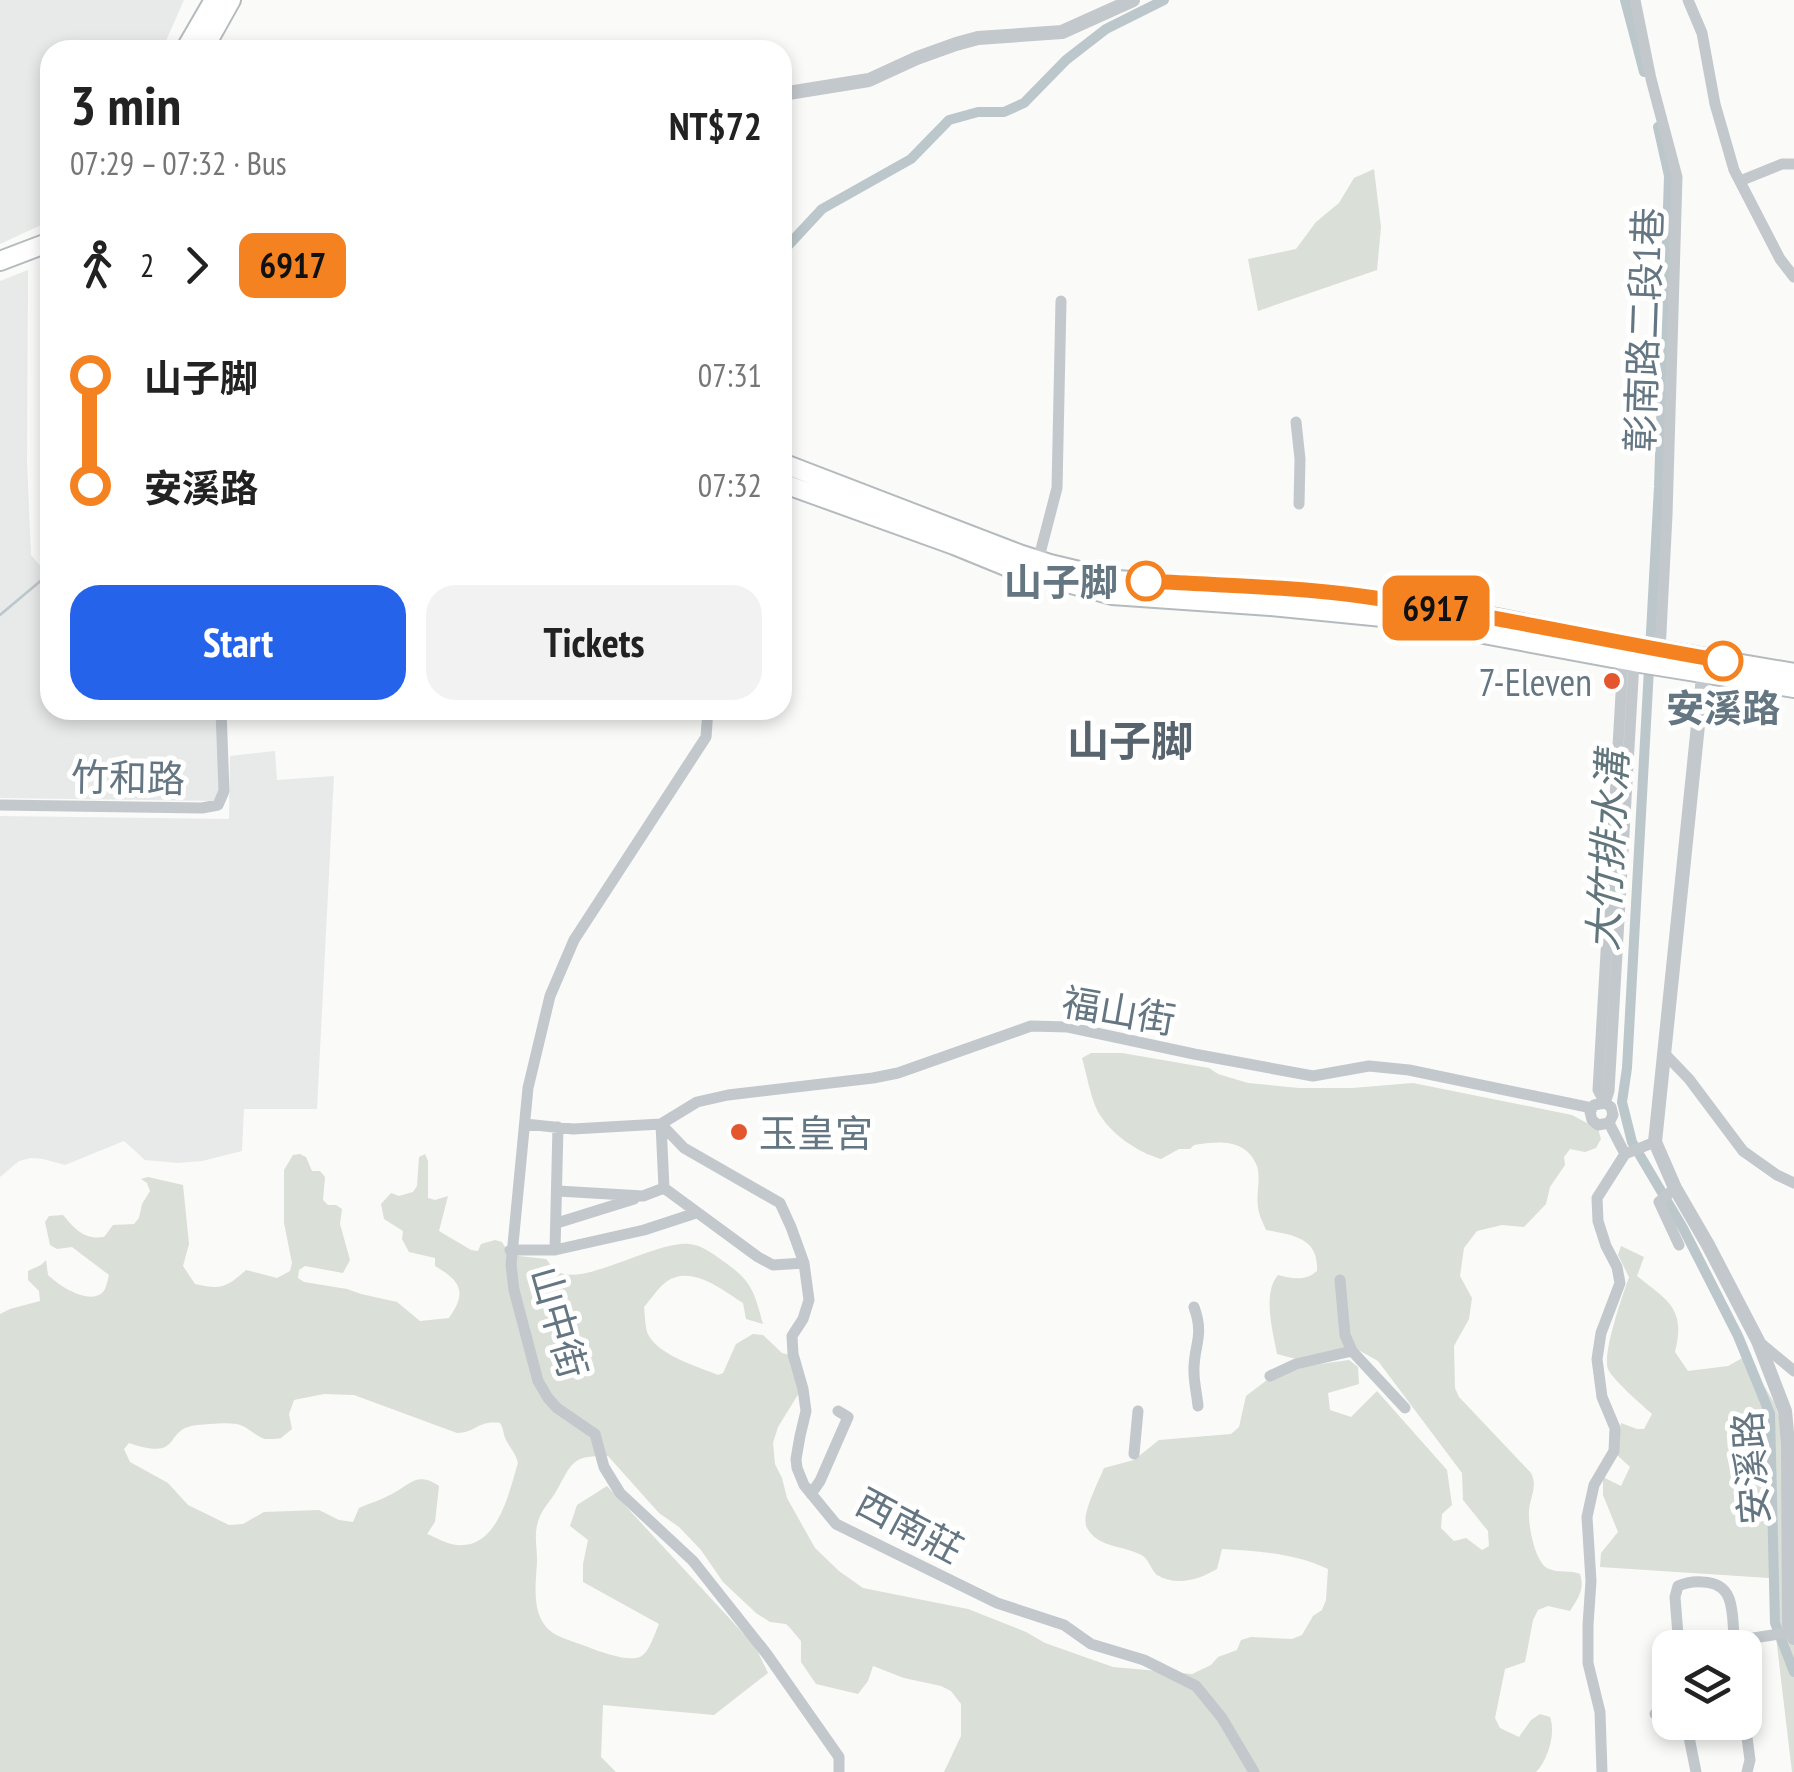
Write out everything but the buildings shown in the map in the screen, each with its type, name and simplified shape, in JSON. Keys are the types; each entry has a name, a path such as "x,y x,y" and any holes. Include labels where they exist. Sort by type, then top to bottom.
{"main road":[{"path":"191,40 214,0"},
{"path":"209,40 231,0"},
{"path":"0,262 40,246"},
{"path":"792,467 1038,560 1117,580 1364,596 1471,613 1630,654"},
{"path":"792,487 1008,567 1112,595 1403,618 1704,666 1794,688"},
{"path":"1704,666 1794,672"}],"street":[{"path":"792,92 869,80 930,53 978,38 1062,32 1132,0"},
{"name":"彰南路二段1巷","path":"1635,0 1677,177 1660,659"},
{"path":"1688,0 1702,33 1722,133 1740,181 1794,278"},
{"path":"1740,181 1782,164 1794,164"},
{"path":"1038,560 1058,488 1061,302"},
{"path":"1296,422 1299,504"},
{"path":"1598,1105 1630,654"},
{"path":"1602,1772 1600,1712 1588,1662 1591,1581 1587,1516 1594,1484 1614,1451 1614,1428 1602,1398 1598,1360 1601,1333 1620,1284 1598,1221 1597,1198 1625,1154 1654,1142 1704,666"},
{"name":"竹和路","path":"0,805 218,805 224,791 221,720"},
{"name":"山中街","path":"707,720 706,737 574,940 550,996 528,1088 510,1250 514,1290 538,1380 548,1398 595,1434 604,1467 620,1493 694,1562 766,1653 838,1757 839,1772"},
{"name":"福山街","path":"525,1124 573,1129 662,1124 697,1102 898,1073 1031,1026 1068,1027 1313,1076 1369,1066 1409,1070 1598,1105 1613,1111 1609,1122 1602,1126 1590,1116 1598,1105"},
{"path":"1664,1054 1689,1079 1743,1151 1794,1183"},
{"name":"福山街","path":"1609,1122 1625,1154"},
{"path":"662,1124 664,1188"},
{"name":"西南莊","path":"662,1124 684,1148 780,1202 804,1263 810,1300 792,1336 806,1411 796,1459 804,1485 836,1524 998,1603 1064,1625 1091,1644 1144,1660 1196,1686 1222,1718 1254,1772"},
{"path":"556,1250 558,1127"},
{"name":"安溪路","path":"1654,1142 1674,1190 1708,1244 1758,1341 1785,1411 1789,1462 1788,1635"},
{"path":"556,1223 664,1188"},
{"path":"664,1188 773,1265 804,1263"},
{"path":"1674,1190 1658,1202 1679,1245"},
{"path":"558,1191 643,1196"},
{"path":"510,1250 556,1250 644,1230 696,1213"},
{"path":"1340,1280 1345,1335 1352,1351 1405,1408"},
{"path":"1194,1307 1199,1321 1193,1369 1198,1406"},
{"path":"1758,1341 1794,1371"},
{"path":"1270,1376 1296,1364 1352,1351"},
{"path":"811,1494 848,1417 838,1410"},
{"path":"1134,1454 1138,1410"},
{"path":"1678,1630 1675,1598 1678,1586 1689,1581 1724,1586 1733,1630"},
{"path":"1762,1639 1788,1635"},
{"path":"1690,1740 1696,1772"},
{"path":"1747,1740 1747,1772"}],"shaded area":[{"path":"0,0 184,0 166,40 40,40 40,226 0,244"},
{"path":"1374,169 1381,227 1377,270 1258,311 1248,259 1296,249 1316,222 1339,203 1354,178"},
{"path":"28,270 27,461 31,555 40,565 40,720 222,720 223,791 218,801 0,798 0,281"},
{"path":"275,751 277,780 334,776 317,1109 244,1109 242,1151 202,1161 145,1160 124,1141 65,1165 43,1159 19,1161 0,1177 0,816 229,819 230,756"},
{"path":"1091,1053 1122,1053 1209,1068 1248,1083 1299,1088 1413,1083 1572,1115 1598,1129 1601,1139 1596,1148 1585,1152 1570,1149 1564,1157 1565,1165 1550,1187 1546,1204 1524,1227 1502,1225 1477,1231 1464,1248 1460,1276 1472,1298 1469,1319 1454,1346 1455,1388 1459,1397 1531,1473 1534,1487 1530,1525 1540,1560 1549,1569 1580,1574 1582,1585 1570,1611 1548,1606 1538,1610 1525,1662 1505,1669 1495,1718 1500,1728 1519,1737 1540,1714 1550,1717 1550,1746 1536,1772 944,1772 961,1736 961,1704 951,1691 873,1666 858,1694 816,1684 801,1662 801,1641 790,1628 756,1613 723,1582 701,1550 659,1513 608,1456 575,1462 540,1516 536,1533 536,1600 546,1626 566,1639 629,1658 643,1655 654,1637 659,1624 583,1582 588,1540 570,1526 577,1505 607,1486 755,1646 768,1673 714,1715 603,1705 601,1757 616,1772 0,1772 0,1314 40,1301 39,1291 28,1280 28,1271 46,1260 48,1275 66,1288 90,1297 103,1292 109,1275 72,1247 57,1249 50,1245 45,1222 49,1216 63,1215 91,1237 104,1237 113,1225 134,1224 150,1191 141,1179 148,1177 183,1185 189,1244 183,1266 195,1284 217,1287 246,1270 277,1278 290,1271 284,1223 284,1170 293,1155 306,1157 312,1171 320,1171 325,1177 323,1200 342,1209 340,1224 350,1260 343,1273 305,1266 299,1270 298,1278 397,1302 420,1321 449,1318 458,1301 458,1287 435,1266 435,1258 409,1252 402,1239 403,1231 384,1219 381,1204 391,1193 399,1196 413,1192 419,1157 425,1154 428,1198 448,1196 439,1231 471,1250 478,1251 481,1244 495,1240 502,1242 510,1255 546,1259 555,1271 568,1275 601,1269 674,1245 703,1248 746,1281 763,1324 746,1319 743,1303 726,1292 686,1276 666,1282 644,1307 647,1332 668,1353 718,1375 723,1373 736,1344 753,1334 763,1335 782,1353 798,1357 799,1393 773,1443 775,1464 787,1498 815,1548 863,1588 968,1609 1113,1667 1192,1674 1237,1650 1241,1640 1292,1639 1302,1635 1313,1616 1322,1610 1328,1569 1303,1559 1222,1549 1217,1569 1196,1578 1172,1581 1157,1575 1136,1552 1098,1540 1086,1523 1088,1507 1104,1468 1134,1460 1159,1440 1231,1434 1239,1427 1246,1396 1291,1368 1349,1360 1358,1367 1359,1384 1328,1393 1330,1410 1351,1417 1377,1391 1447,1470 1452,1505 1442,1514 1441,1528 1454,1541 1466,1538 1482,1550 1489,1546 1488,1531 1463,1500 1462,1473 1378,1361 1353,1347 1296,1359 1277,1354 1270,1313 1273,1283 1278,1275 1299,1278 1313,1274 1317,1271 1316,1260 1309,1244 1266,1230 1259,1210 1258,1171 1252,1157 1239,1146 1222,1143 1194,1145 1161,1159 1134,1147 1117,1135 1098,1112 1082,1058","holes":["324,1394 354,1395 457,1433 486,1423 500,1423 518,1463 506,1503 483,1538 457,1545 427,1534 435,1522 439,1486 420,1479 359,1508 353,1522 319,1510 264,1512 243,1524 229,1525 188,1505 168,1483 130,1462 124,1449 129,1443 147,1448 166,1447 179,1432 197,1425 237,1424 265,1439 280,1438 292,1429 289,1414 294,1400"]},
{"path":"1621,1246 1644,1257 1637,1276 1672,1307 1678,1325 1675,1352 1688,1371 1728,1366 1746,1356 1775,1404 1794,1465 1794,1772 1769,1578 1600,1567 1601,1553 1618,1532 1603,1495 1603,1477 1621,1486 1630,1467 1616,1454 1621,1423 1644,1429 1652,1414 1608,1369 1610,1338 1629,1277 1618,1255"}],"waterway":[{"path":"792,241 822,209 911,159 949,120 978,112 1004,112 1024,103 1066,60 1106,29 1164,0"},
{"name":"大竹排水溝","path":"1625,0 1644,72"},
{"name":"大竹排水溝","path":"1658,127 1669,176 1659,487 1622,1102 1632,1142 1683,1228 1738,1336 1770,1414 1775,1623 1794,1672"},
{"path":"0,615 40,581"}],"bus line":[{"name":"6917","path":"1146,581 1364,596 1723,661"}],"place":[{"name":"山子脚","path":"1146,581"},
{"name":"安溪路","path":"1723,661"},
{"name":"7-Eleven","path":"1612,681"},
{"name":"玉皇宮","path":"739,1132"}],"district":[{"name":"山子脚","path":"1130,740"}]}
